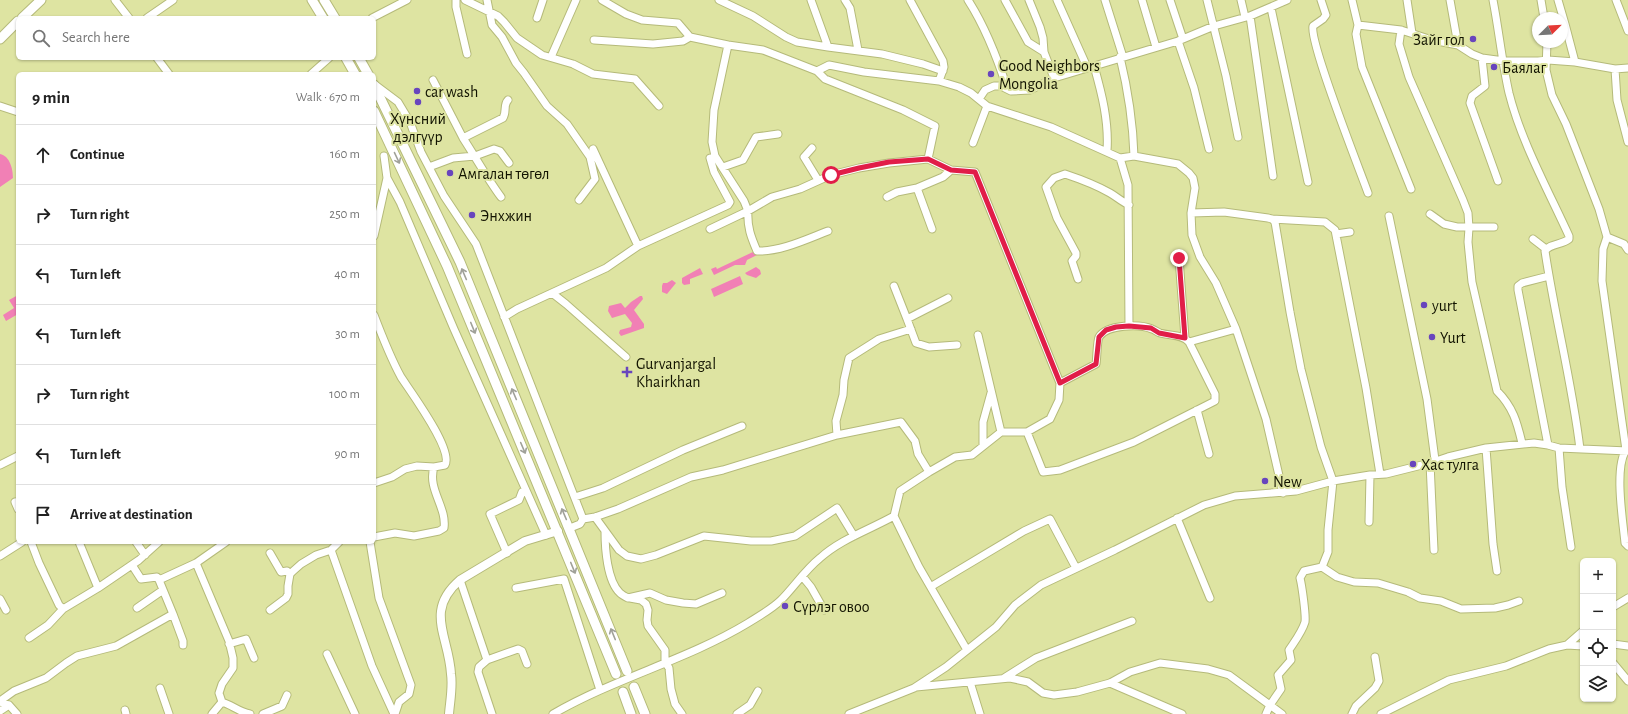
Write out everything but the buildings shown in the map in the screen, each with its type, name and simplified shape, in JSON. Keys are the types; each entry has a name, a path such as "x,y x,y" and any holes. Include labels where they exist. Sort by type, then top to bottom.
{"main road":[{"path":"24,16 41,0"},
{"path":"312,0 322,16"},
{"path":"324,0 335,16"},
{"path":"0,39 16,24"},
{"path":"347,60 354,72"},
{"path":"360,60 367,72"},
{"path":"376,89 460,262 627,670"},
{"path":"376,114 447,266 616,674"},
{"path":"634,687 645,714"},
{"path":"623,692 632,714"}],"street":[{"path":"115,0 127,16"},
{"path":"150,16 173,0"},
{"path":"376,16 407,0"},
{"path":"456,0 456,7 467,54"},
{"path":"465,0 489,11 504,22 517,38 539,52 573,64 593,74 635,79 659,106"},
{"path":"487,0 492,25 502,37 516,64 547,106 567,124 590,157 595,180 579,200"},
{"path":"537,18 543,0"},
{"path":"551,57 576,0"},
{"path":"602,0 626,14 642,20 678,23 690,37 728,45 763,50 817,71 826,80 904,110 935,126 928,159"},
{"path":"719,0 753,16 786,37 797,42 882,54 923,64 942,71"},
{"path":"811,0 828,47"},
{"path":"845,0 850,8 858,50"},
{"path":"910,0 943,61 939,81"},
{"path":"968,0 980,19 997,58 1007,88"},
{"path":"1004,0 1028,42 1044,52"},
{"path":"1029,0 1040,27 1043,38 1044,52 1054,78"},
{"path":"1057,0 1087,67"},
{"path":"1105,0 1121,57 1127,85 1133,133 1134,156"},
{"path":"1142,0 1156,47"},
{"path":"1170,0 1209,149"},
{"path":"1207,0 1226,76 1238,137"},
{"path":"1241,0 1247,17 1273,176"},
{"path":"979,99 989,88 1001,86 1011,91 1030,90 1054,78 1180,40 1214,26 1247,17 1287,0"},
{"path":"1321,0 1326,15 1313,26 1313,31 1319,55 1368,193"},
{"path":"1352,0 1358,25 1356,34 1362,67 1411,189"},
{"path":"1408,0 1412,33"},
{"path":"1450,0 1458,45"},
{"path":"1493,0 1509,93 1516,115 1569,236 1569,239 1566,242 1550,246 1546,249"},
{"path":"1540,0 1543,12"},
{"path":"1558,0 1566,24 1575,62"},
{"path":"1616,0 1628,31"},
{"path":"1271,8 1308,182"},
{"path":"1358,25 1402,30 1432,40 1458,45 1472,54 1482,58 1504,61 1548,60 1575,62 1614,69 1628,68"},
{"path":"1402,30 1399,44 1409,77 1464,200 1468,213 1468,242 1472,282 1497,391 1504,399 1517,421 1522,443"},
{"path":"594,40 652,44 683,41 690,37"},
{"path":"728,45 718,86 712,129 712,142 715,156 744,201 748,211 748,227 757,252 763,252 798,243 828,231"},
{"path":"1547,48 1548,60 1546,70 1552,95 1566,124 1599,209 1607,237 1603,249 1602,281 1627,450 1622,456 1620,498 1625,543 1628,546"},
{"path":"1482,58 1485,86 1472,96 1470,103 1498,181"},
{"path":"158,60 168,72"},
{"path":"319,72 328,60"},
{"path":"817,71 829,65 864,72 939,81 959,87 979,99 987,106 1051,127 1120,158 1134,156 1178,164 1185,169 1193,178 1195,188 1191,213 1192,236 1200,257 1216,282 1236,329 1266,419 1283,493"},
{"path":"1094,66 1102,93 1106,123 1107,151"},
{"path":"1614,69 1617,100 1628,142"},
{"path":"433,80 462,138 475,156 485,175 501,197"},
{"path":"376,86 398,102 410,122 429,167 444,196 476,244 583,519"},
{"path":"462,138 503,118 506,102 508,100"},
{"path":"0,106 16,111"},
{"path":"973,143 987,106"},
{"path":"723,167 743,160 756,138 778,134"},
{"path":"812,148 804,157 818,180"},
{"path":"429,167 453,158 475,156 497,149 509,163"},
{"path":"593,149 638,246"},
{"path":"376,227 387,178 384,156"},
{"path":"504,317 517,309 606,268 638,246 728,205 730,202 714,172 710,158"},
{"path":"1120,158 1128,184 1129,326"},
{"path":"710,229 748,211 772,197 793,191 818,180 859,168 889,162 928,159 951,170 975,172 1060,383 1059,400 1050,419 1027,432 1001,432 972,455 955,457 900,491 894,516 919,567 932,586 967,650"},
{"path":"887,196 916,188 942,177 951,170"},
{"path":"1078,279 1072,261 1076,256 1076,253 1057,218 1046,187 1054,178 1065,174 1112,194 1117,199 1129,205"},
{"path":"387,178 400,202 454,329 546,535"},
{"path":"916,188 932,229"},
{"path":"1191,213 1224,212 1272,220 1325,222 1335,230 1366,388 1380,474"},
{"path":"1430,214 1444,224 1457,227 1494,227"},
{"path":"1389,216 1426,399 1433,461 1434,550"},
{"path":"1272,220 1275,222 1301,370 1321,447 1333,482 1328,530 1328,552 1322,567"},
{"path":"1336,234 1350,232"},
{"path":"1607,237 1624,244 1628,250"},
{"path":"1533,240 1546,249"},
{"path":"1546,249 1545,251 1549,276 1576,411 1580,449"},
{"path":"1027,432 1043,472 1060,470 1134,442 1215,401 1216,397 1187,340 1179,258"},
{"path":"1548,445 1518,286 1522,283 1549,276"},
{"path":"894,286 916,343 929,347 957,345"},
{"path":"552,293 626,357"},
{"path":"908,319 948,298"},
{"path":"376,320 401,377 431,421 446,455 447,462 445,465 434,468 417,466 405,469 392,476 376,482"},
{"path":"1060,383 1096,364 1099,337 1106,330 1116,327 1129,326 1151,328 1159,333 1187,340 1236,329"},
{"path":"837,435 836,421 843,395 844,380 849,358 879,340 911,329"},
{"path":"978,335 1001,432"},
{"path":"983,446 983,422 991,392"},
{"path":"1197,410 1209,454"},
{"path":"570,528 580,524 583,519 596,517 640,501 691,477 723,470 837,435 901,422 915,441 918,454 929,472"},
{"path":"575,497 603,488 683,450 742,426"},
{"path":"849,714 914,688 946,667 996,627 1015,605 1027,594 1041,585 1204,505 1235,496 1296,491 1333,482 1380,474 1486,448 1522,443 1534,443 1558,448 1627,450"},
{"path":"1486,448 1493,544 1497,571"},
{"path":"1558,448 1571,547"},
{"path":"0,465 16,457"},
{"path":"376,537 395,533 414,536 439,531 444,528 445,520 432,482 434,468"},
{"path":"1369,522 1370,475"},
{"path":"507,553 490,514 519,500 522,492"},
{"path":"596,517 619,550 627,556 641,559 656,556 704,536 751,541 771,541 795,536 837,508 854,536"},
{"path":"553,714 575,701 724,637 749,622 780,600 820,557 854,536 894,516"},
{"path":"1177,518 1210,598"},
{"path":"932,586 1024,531 1050,519 1076,568"},
{"path":"449,714 452,675 440,621 441,608 446,597 460,580 525,541 558,531"},
{"path":"605,531 605,547 609,571 620,593 628,598 641,600 646,604 648,610 648,626 665,650 665,662 669,668 671,689 676,704 682,714"},
{"path":"0,556 19,544"},
{"path":"32,544 59,605 63,609"},
{"path":"80,544 98,588"},
{"path":"137,544 145,555"},
{"path":"29,638 48,625 63,609 132,565 157,544"},
{"path":"159,580 196,563 223,544"},
{"path":"270,610 286,598 288,594 290,574 301,564 316,555 331,550 337,544"},
{"path":"370,544 379,598 411,685 409,694 399,702 394,714"},
{"path":"331,550 372,666 394,714"},
{"path":"270,553 281,572 286,571 290,574"},
{"path":"196,563 229,644 233,658 233,668 222,684 219,693 222,702"},
{"path":"132,565 141,579 157,577 159,580 174,614 183,645"},
{"path":"1266,714 1270,705 1281,689 1278,675 1292,660 1289,650 1300,634 1305,621 1303,590 1300,578 1304,571 1322,567 1337,577 1354,582 1378,583 1408,592 1420,598 1441,601 1461,608 1494,608 1508,605 1519,600"},
{"path":"802,576 811,587 824,610"},
{"path":"516,588 564,579 600,690"},
{"path":"460,580 487,660"},
{"path":"137,608 163,590"},
{"path":"628,598 650,592 666,600 696,604 722,593"},
{"path":"1616,605 1628,598"},
{"path":"0,599 6,610"},
{"path":"0,701 14,692 46,678 77,656 116,646 174,614"},
{"path":"1004,678 1036,658 1132,621"},
{"path":"1567,645 1580,634"},
{"path":"229,644 246,639 254,658"},
{"path":"1616,644 1628,646"},
{"path":"1382,714 1449,680 1506,666 1549,649 1567,645 1580,646"},
{"path":"492,714 478,672 479,667 487,660 518,649 522,651 527,664"},
{"path":"327,654 355,714"},
{"path":"1352,714 1356,706 1375,688 1379,681 1375,657"},
{"path":"914,688 1010,678 1024,680 1044,693 1054,695 1077,692 1110,683 1130,672 1160,663 1208,669 1229,675 1282,714"},
{"path":"1616,666 1628,681"},
{"path":"970,682 980,714"},
{"path":"1110,683 1182,714"},
{"path":"160,688 169,714"},
{"path":"737,714 750,705 758,692"},
{"path":"263,714 282,706 287,695"},
{"path":"0,701 9,705 17,714"},
{"path":"212,714 222,702"},
{"path":"222,702 227,703 237,710 250,714"},
{"path":"0,711 9,705"}],"shaded area":[{"path":"0,154 9,160 12,167 13,178 0,187"},
{"path":"755,251 757,255 747,260 745,265 735,265 714,275 711,269 716,267 717,269"},
{"path":"756,267 760,270 761,274 756,278 745,273"},
{"path":"700,268 703,274 690,279 690,284 684,285 682,283 682,278"},
{"path":"740,276 743,284 714,297 711,289"},
{"path":"672,280 676,283 667,294 662,292 663,283 667,283"},
{"path":"16,296 16,315 6,321 3,315 14,308 9,300"},
{"path":"642,296 643,299 634,310 644,324 644,328 621,336 619,333 620,330 631,327 632,323 625,314 612,318 608,311 609,306 621,303 625,308"}],"place":[{"name":"Зайг гол","path":"1473,39"},
{"name":"Баялаг","path":"1494,67"},
{"name":"Good Neighbors Mongolia","path":"991,74"},
{"name":"car wash","path":"417,91"},
{"name":"Хүнсний дэлгүүр","path":"418,102"},
{"name":"Амгалан төгөл","path":"450,173"},
{"name":"Энхжин","path":"472,215"},
{"name":"yurt","path":"1424,305"},
{"name":"Yurt","path":"1432,337"},
{"name":"Gurvanjargal Khairkhan","path":"627,372"},
{"name":"Хас тулга","path":"1413,464"},
{"name":"New","path":"1265,481"},
{"name":"Сүрлэг овоо","path":"785,606"}],"route":[{"path":"831,175 889,162 928,159 951,170 975,172 1060,383 1096,364 1099,337 1106,330 1116,327 1129,326 1151,328 1159,333 1185,338 1179,258"}]}
